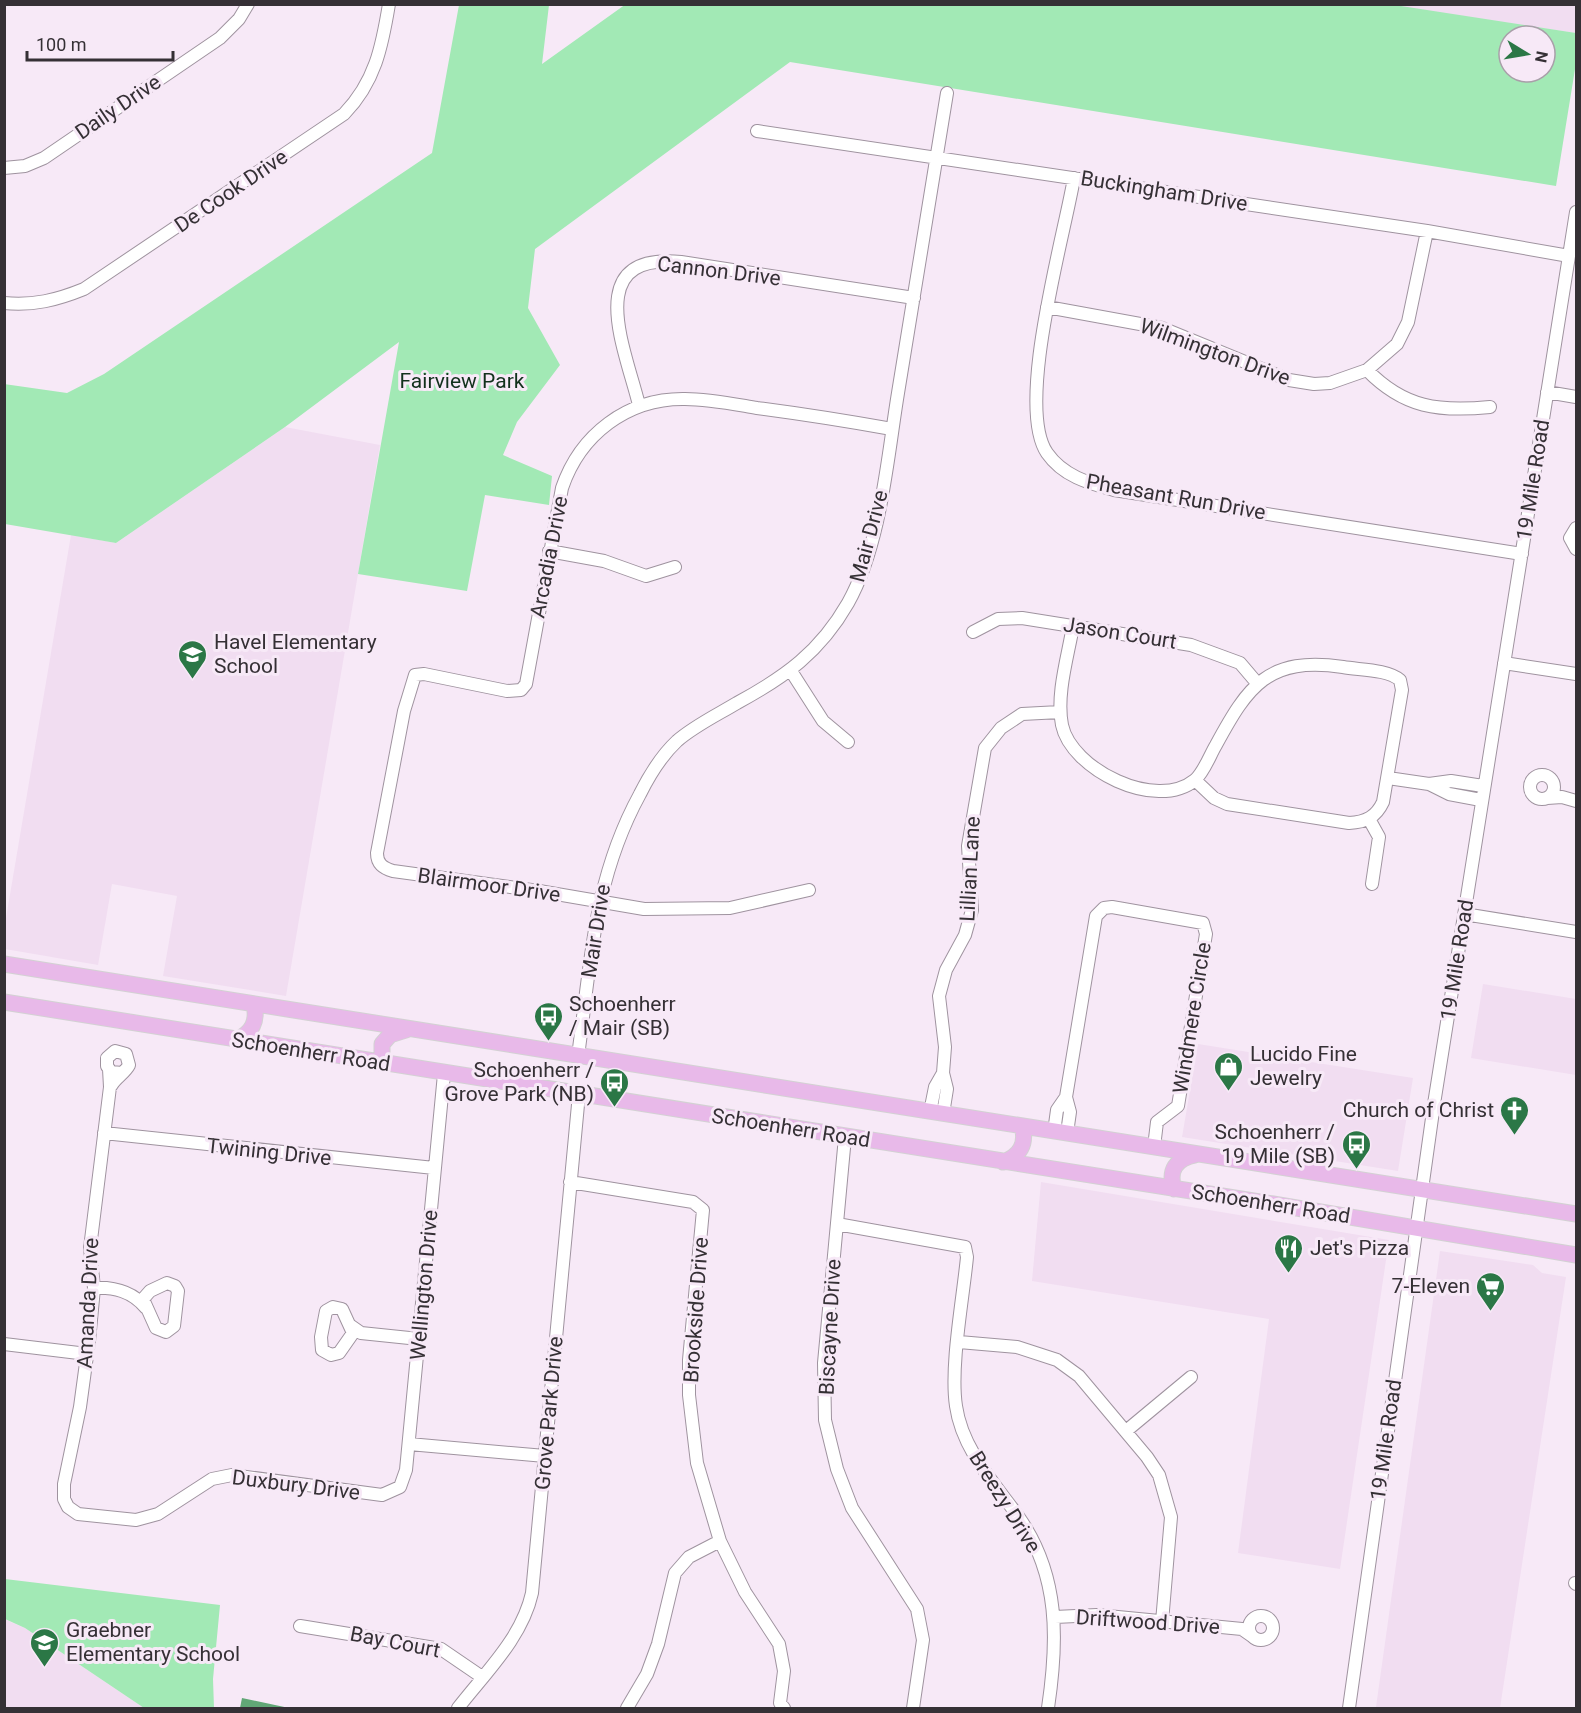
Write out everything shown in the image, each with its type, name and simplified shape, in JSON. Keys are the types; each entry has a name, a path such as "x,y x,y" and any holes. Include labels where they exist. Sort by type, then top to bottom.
{"main road":[{"name":"Schoenherr Road","path":"4,964 1576,1214"},
{"name":"Schoenherr Road","path":"4,1002 1576,1255"},
{"path":"237,1040 246,1035 254,1023 254,1005"},
{"path":"382,1064 380,1050 385,1040 397,1032 409,1029"},
{"path":"1003,1162 1016,1156 1022,1148 1024,1137 1022,1126"},
{"path":"1174,1189 1171,1177 1174,1165 1182,1159 1197,1154"}],"street":[{"name":"Daily Drive","path":"4,168 25,166 44,158 220,38 239,19 248,4"},
{"name":"De Cook Drive","path":"4,303 30,305 84,289 339,118 354,104 374,72 389,4"},
{"name":"Mair Drive","path":"578,1056 598,901 612,855 648,778 677,742 791,671 808,657 846,606 856,587 875,525 946,93"},
{"name":"Buckingham Drive","path":"757,131 1427,231 1569,256"},
{"name":"Pheasant Run Drive","path":"1074,178 1047,307 1035,395 1036,428 1046,453 1074,477 1114,490 1522,554"},
{"name":"19 Mile Road","path":"1348,1708 1422,1189 1483,786 1576,212"},
{"name":"Wilmington Drive","path":"1047,307 1161,328 1302,382 1330,383 1367,370 1397,344 1408,322 1427,231"},
{"name":"Cannon Drive","path":"639,405 621,330 617,296 623,278 635,268 649,262 681,262 914,298"},
{"path":"1367,370 1393,394 1408,401 1450,408 1490,406"},
{"path":"1547,392 1576,397"},
{"name":"Arcadia Drive","path":"381,866 377,861 376,853 410,684 415,675 424,674 507,691 521,690 526,684 561,489 574,458 598,430 639,405 664,400 702,400 892,429"},
{"path":"1576,528 1570,538 1576,549"},
{"path":"549,551 604,561 646,576 675,567"},
{"name":"Jason Court","path":"973,632 999,619 1012,617 1191,645 1240,663 1257,683"},
{"path":"1073,626 1060,712 1070,745 1080,756 1135,789 1156,793 1168,792 1195,780 1237,706 1257,683 1279,672 1310,665 1328,665 1395,676 1400,680 1402,690 1383,802 1379,812 1369,819 1349,823 1227,804 1214,798 1195,780"},
{"path":"1504,663 1576,674"},
{"path":"791,671 823,721 848,742"},
{"name":"Lillian Lane","path":"937,1113 947,1089 943,1073 945,1047 939,996 946,970 965,935 972,910 968,846 985,747 1001,728 1022,714 1060,712"},
{"path":"1562,797 1550,778 1543,775 1536,777 1531,783 1530,791 1535,797 1562,797 1576,801"},
{"path":"1388,778 1429,784 1451,782 1483,786"},
{"path":"1429,784 1449,794 1481,800"},
{"path":"1547,798 1553,793 1554,785"},
{"path":"1369,819 1379,837 1372,885"},
{"name":"Blairmoor Drive","path":"381,866 393,871 644,909 730,908 809,890"},
{"name":"Windmere Circle","path":"1060,1132 1070,1112 1066,1096 1096,916 1104,908 1112,907 1203,923 1206,934 1178,1106 1157,1122 1154,1147"},
{"path":"1464,914 1576,932"},
{"path":"110,1087 129,1065 128,1057 123,1052 115,1051 109,1055 106,1062 108,1069 115,1073 122,1073"},
{"name":"Amanda Drive","path":"68,1507 64,1484 80,1407 87,1354 93,1288 90,1248 110,1087 108,1069"},
{"name":"Wellington Drive","path":"394,1492 404,1480 409,1444 444,1074"},
{"name":"Grove Park Drive","path":"458,1708 517,1632 528,1609 534,1581 579,1094"},
{"name":"Twining Drive","path":"104,1133 434,1168"},
{"name":"Biscayne Drive","path":"845,1137 824,1363 825,1420 837,1469 852,1508 917,1608 923,1640 913,1708"},
{"name":"Brookside Drive","path":"570,1182 693,1202 703,1210 689,1360 689,1395 697,1463 720,1541 745,1592 779,1644 783,1662 782,1708"},
{"name":"Breezy Drive","path":"837,1224 965,1247 968,1257 959,1342 956,1407 975,1456 1033,1541 1049,1585 1055,1617 1055,1657 1048,1708"},
{"path":"135,1297 163,1284 175,1286 178,1291 174,1326 170,1331 158,1330 146,1308 144,1299 150,1291"},
{"path":"93,1288 114,1289 135,1297 146,1308"},
{"path":"356,1330 334,1355 322,1350 321,1337 326,1311 333,1307 342,1309 356,1330 419,1339"},
{"path":"959,1342 1017,1347 1058,1360 1079,1376 1126,1431 1159,1475 1172,1517 1162,1622"},
{"path":"4,1344 87,1354"},
{"path":"1126,1431 1191,1377"},
{"path":"409,1444 545,1456"},
{"name":"Duxbury Drive","path":"68,1507 78,1514 136,1520 148,1518 212,1479 232,1475 375,1494 394,1492"},
{"path":"627,1708 647,1674 658,1644 675,1573 689,1557 720,1541"},
{"name":"Driftwood Drive","path":"1055,1617 1084,1614 1249,1628"},
{"name":"Bay Court","path":"300,1626 441,1648 482,1677"}],"shaded area":[{"path":"1388,5 1576,5 1576,33 1557,30 1557,24 1516,24"},
{"name":"Havel Elementary School","path":"285,427 380,445 286,996 163,976 177,896 112,884 98,965 5,949 5,924 71,535 116,543"},
{"path":"1483,984 1576,999 1576,1075 1471,1058"},
{"path":"1198,1044 1413,1078 1398,1171 1182,1137"},
{"path":"1041,1182 1389,1240 1340,1569 1238,1553 1269,1319 1032,1281"},
{"path":"1440,1251 1533,1265 1542,1273 1566,1277 1500,1708 1376,1707"},
{"name":"Graebner Elementary School","path":"4,1619 25,1628 144,1708 5,1708"},
{"path":"242,1698 289,1708 240,1708"}],"green space":[{"name":"Fairview Park","path":"626,4 1388,4 1518,24 1497,24 1497,84 1557,84 1557,30 1576,33 1576,63 1556,186 790,62 535,249 528,308 560,365 517,422 503,455 552,476 549,505 485,495 467,591 358,574 399,342 285,427 116,543 5,524 4,384 67,393 104,374 432,153 459,5 549,5 542,64"},
{"path":"5,1579 220,1605 213,1679 214,1708 144,1708 25,1628 5,1619"}],"place":[{"name":"Havel Elementary School","path":"193,680"},
{"name":"Schoenherr / Mair (SB)","path":"548,1042"},
{"name":"Lucido Fine Jewelry","path":"1229,1092"},
{"name":"Schoenherr / Grove Park (NB)","path":"615,1108"},
{"name":"Church of Christ","path":"1515,1136"},
{"name":"Schoenherr / 19 Mile (SB)","path":"1356,1170"},
{"name":"Jet's Pizza","path":"1289,1274"},
{"name":"7-Eleven","path":"1491,1312"},
{"name":"Graebner Elementary School","path":"45,1668"}]}
